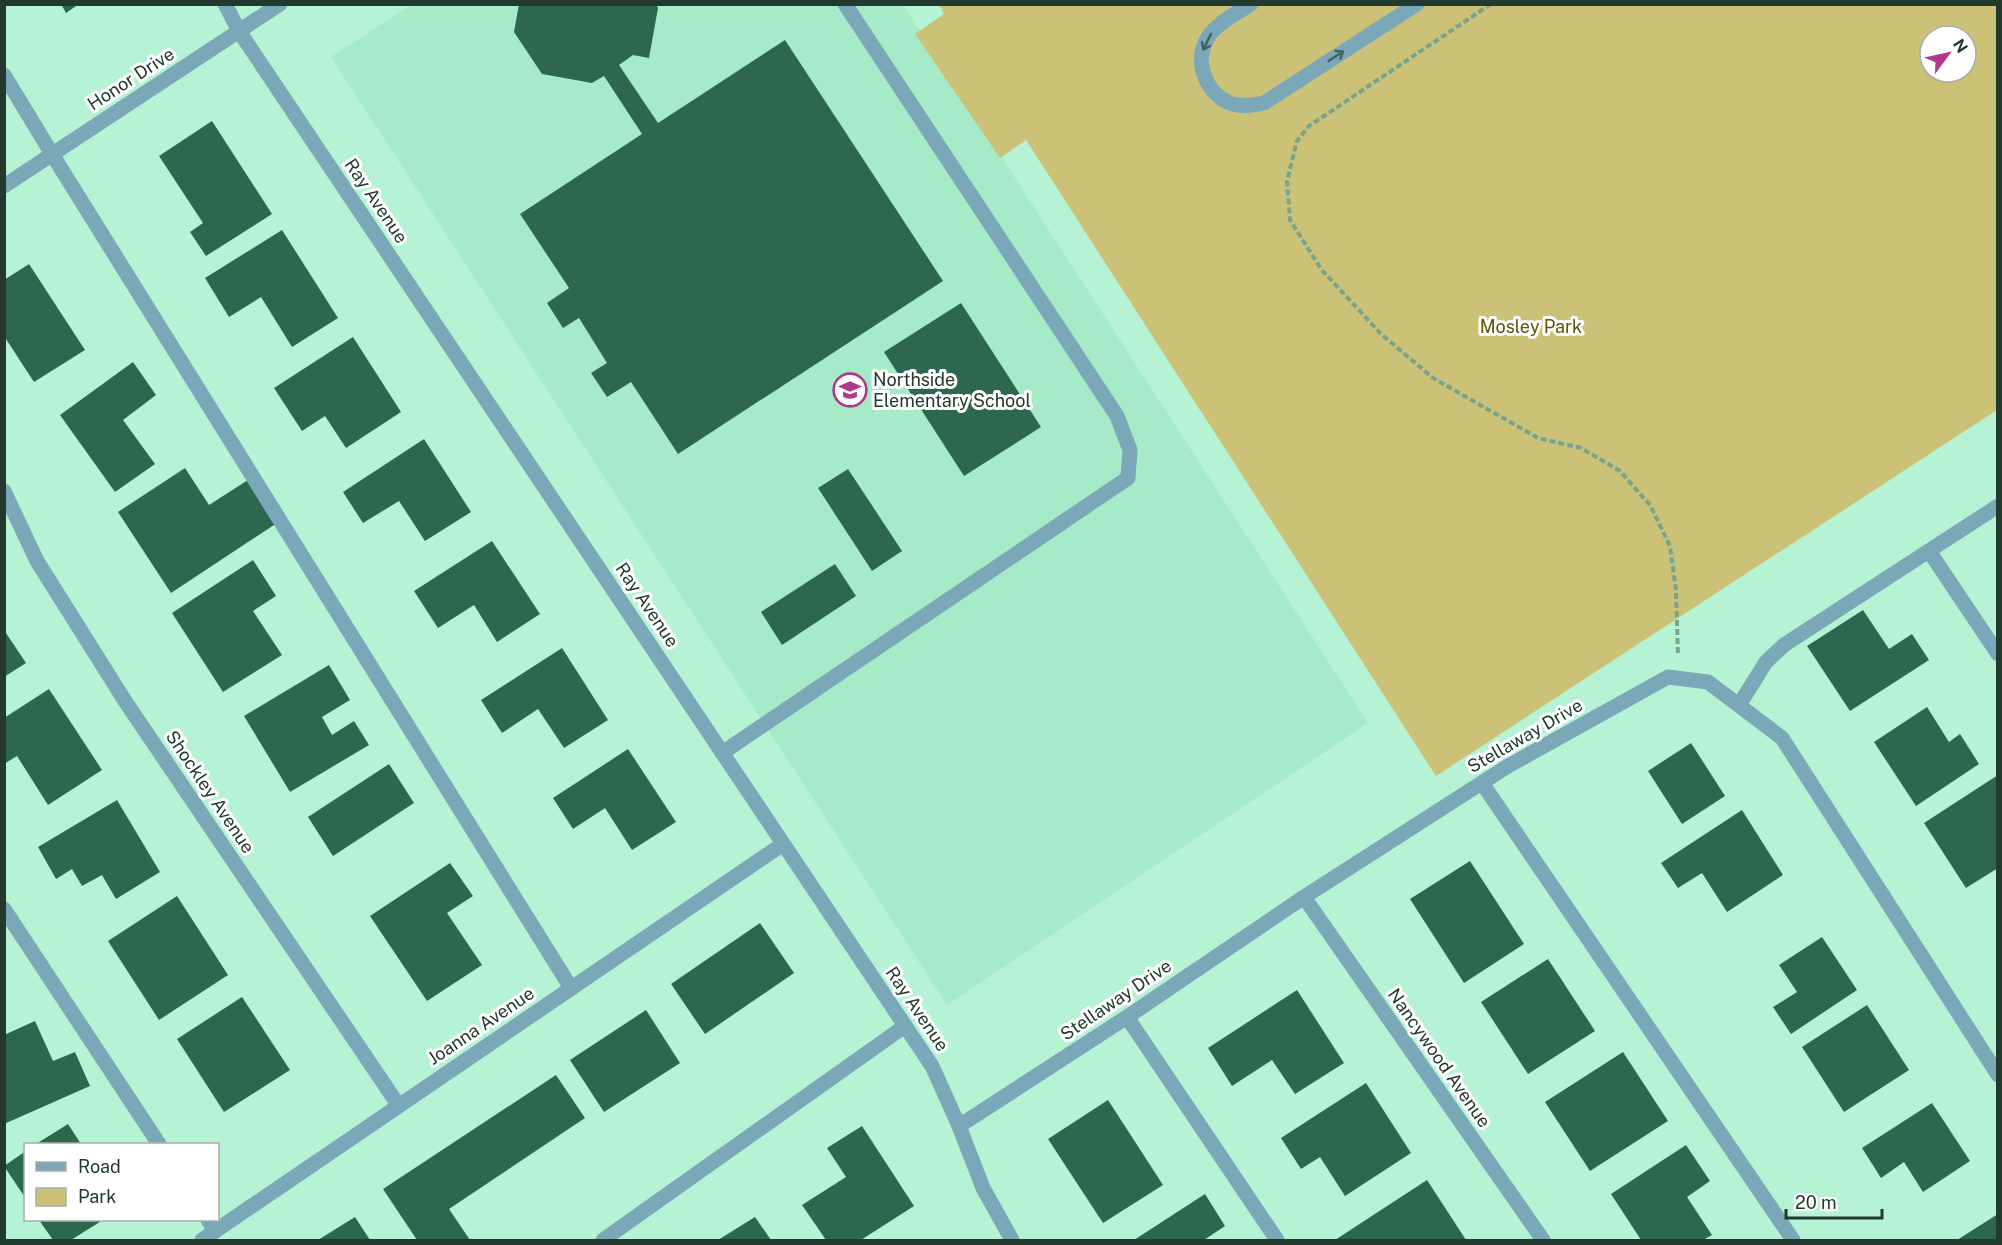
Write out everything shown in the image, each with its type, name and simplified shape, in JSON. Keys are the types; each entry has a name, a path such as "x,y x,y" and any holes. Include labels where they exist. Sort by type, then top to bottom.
{"street":[{"name":"Ray Avenue","path":"225,4 239,31 932,1066 983,1188 1012,1240"},
{"name":"Honor Drive","path":"4,186 280,4"},
{"path":"722,753 1128,478 1130,450 1117,416 845,4"},
{"path":"1251,4 1215,28 1206,40 1201,56 1203,71 1209,86 1220,97 1234,104 1250,106 1264,103 1417,4"},
{"path":"4,75 572,988"},
{"name":"Shockley Avenue","path":"4,491 37,561 125,701 399,1106"},
{"path":"1739,705 1766,662 1784,645 1998,506"},
{"path":"1929,551 1998,654"},
{"name":"Stellaway Drive","path":"959,1126 1127,1017 1304,897 1508,766 1668,677 1676,677"},
{"path":"1676,677 1708,682 1782,738 1998,1075"},
{"path":"1482,783 1793,1240"},
{"name":"Joanna Avenue","path":"219,1220 399,1106 783,844"},
{"name":"Nancywood Avenue","path":"1304,897 1543,1240"},
{"path":"4,909 158,1143"},
{"path":"1127,1017 1277,1240"},
{"path":"603,1240 905,1026"},
{"name":"Joanna Avenue","path":"202,1240 211,1225"}],"path":[{"path":"1491,4 1309,126 1296,141 1287,181 1290,220 1321,269 1381,334 1433,378 1538,438 1581,448 1620,471 1650,505 1670,546 1677,590 1679,645 1676,677"}],"shaded area":[{"name":"Northside Elementary School","path":"411,5 903,5 1368,723 947,1005 331,57"}],"green space":[{"name":"Mosley Park","path":"939,4 1997,5 1997,410 1436,776 1026,140 1000,158 915,34 944,14"}],"building":[{"path":"61,4 79,4 66,13"},
{"path":"519,4 656,4 658,8 649,58 633,55 619,65 658,123 785,40 943,281 678,454 631,382 607,397 591,373 607,363 579,318 563,328 547,303 569,288 520,214 642,134 604,76 592,83 542,74 514,32"},
{"path":"212,121 272,214 206,256 190,232 203,223 159,156"},
{"path":"282,230 338,318 292,347 261,297 229,317 205,278"},
{"path":"29,264 85,350 34,382 4,336 4,280"},
{"path":"961,303 1041,427 964,476 884,352"},
{"path":"353,337 401,412 346,448 325,416 302,431 274,388"},
{"path":"133,362 156,395 123,420 155,464 115,492 60,415"},
{"path":"424,439 471,512 425,541 399,501 363,523 343,492"},
{"path":"185,468 209,505 248,480 277,523 171,593 118,512"},
{"path":"848,469 902,551 872,571 818,488"},
{"path":"492,541 540,614 497,642 474,605 438,628 414,591"},
{"path":"253,560 276,596 253,611 282,655 223,692 172,613"},
{"path":"835,564 856,596 782,645 761,612"},
{"path":"1863,610 1889,649 1912,634 1929,660 1850,711 1807,646"},
{"path":"4,630 26,663 4,677"},
{"path":"562,648 608,720 564,748 538,709 502,733 481,700"},
{"path":"329,665 350,700 322,717 332,735 354,721 369,745 290,792 244,716"},
{"path":"49,689 102,770 48,805 17,756 4,764 4,718"},
{"path":"1927,707 1949,742 1960,734 1979,764 1916,806 1874,742"},
{"path":"1691,743 1725,796 1682,824 1648,771"},
{"path":"628,749 676,822 632,850 605,808 573,829 553,798"},
{"path":"389,764 414,803 333,856 308,817"},
{"path":"1998,775 1998,868 1966,888 1924,823"},
{"path":"117,800 160,872 116,899 102,875 82,886 72,869 56,879 38,847"},
{"path":"1742,810 1783,875 1727,912 1702,873 1678,888 1661,863"},
{"path":"1470,861 1524,944 1464,983 1410,899"},
{"path":"450,863 473,896 447,913 482,965 427,1001 370,916"},
{"path":"177,896 228,975 159,1020 108,941"},
{"path":"760,923 794,973 705,1034 671,984"},
{"path":"1822,937 1857,990 1791,1034 1773,1007 1797,992 1779,965"},
{"path":"1548,959 1595,1031 1528,1074 1481,1002"},
{"path":"1297,990 1344,1063 1295,1094 1272,1060 1232,1086 1208,1048"},
{"path":"242,997 290,1070 224,1112 177,1039"},
{"path":"1867,1005 1909,1070 1844,1112 1802,1047"},
{"path":"646,1010 680,1063 604,1112 570,1060"},
{"path":"35,1021 53,1061 75,1052 90,1086 4,1124 4,1035"},
{"path":"1623,1052 1668,1121 1590,1171 1545,1102"},
{"path":"556,1075 585,1118 449,1209 470,1240 417,1240 383,1189"},
{"path":"1366,1083 1411,1153 1345,1196 1320,1157 1301,1169 1281,1138"},
{"path":"1108,1100 1163,1185 1103,1223 1048,1139"},
{"path":"1932,1103 1970,1161 1923,1192 1904,1162 1881,1178 1862,1148"},
{"path":"68,1124 80,1143 38,1143"},
{"path":"862,1126 914,1206 861,1240 826,1240 802,1205 846,1177 827,1148"},
{"path":"1686,1145 1710,1181 1687,1197 1712,1235 1703,1240 1641,1240 1611,1194"},
{"path":"24,1152 24,1196 4,1166"},
{"path":"1427,1180 1466,1240 1335,1240"},
{"path":"1205,1194 1225,1226 1204,1240 1134,1240"},
{"path":"1998,1214 1998,1240 1957,1240"},
{"path":"355,1217 370,1240 318,1240"},
{"path":"755,1217 771,1240 718,1240"},
{"path":"40,1221 101,1221 71,1240 53,1240"}],"place":[{"name":"Northside Elementary School","path":"850,390"}]}
